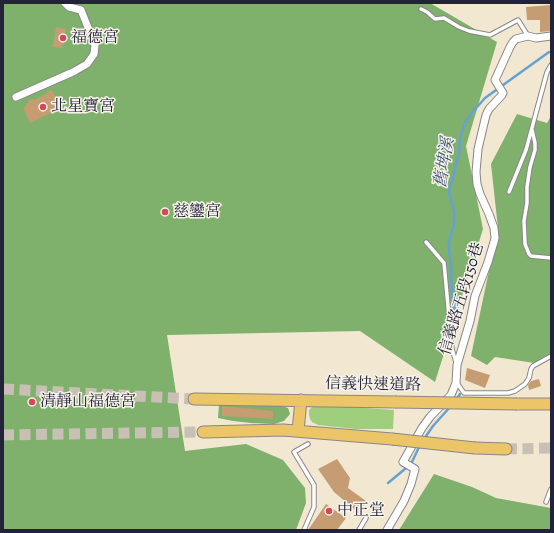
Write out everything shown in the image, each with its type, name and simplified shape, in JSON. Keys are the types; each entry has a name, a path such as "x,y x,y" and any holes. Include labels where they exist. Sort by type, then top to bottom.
{"highway":[{"name":"信義快速道路","path":"194,399 551,404"},
{"path":"298,431 301,400"},
{"path":"203,432 283,430 392,439 475,448 506,449"}],"street":[{"path":"16,97 73,72 87,64 94,54 95,46 81,10 69,7 65,3"},
{"name":"信義路五段150巷","path":"387,530 404,501 415,469 403,462 422,428 430,417 451,395 456,382 460,351 470,322 475,296 488,262 495,238 494,228 477,184 476,172 478,149 486,115 489,109 503,93 495,80 512,42 516,39 528,36 536,38 551,36"}],"lane":[{"path":"78,3 81,10"},
{"path":"421,9 435,19 444,18 469,31 490,35 518,20 528,36"},
{"path":"509,192 526,150 547,72 551,66"},
{"path":"532,130 535,150 530,167 527,187 524,222 525,244 531,256 551,258"},
{"path":"426,242 444,263 452,349 457,365"},
{"path":"456,382 464,393 508,394 525,384 529,378 533,366 551,356"},
{"path":"304,530 314,507 314,485 294,452 308,444"},
{"path":"546,502 551,489"},
{"path":"359,530 366,518"}],"green space":[{"path":"3,3 430,3 497,42 466,146 483,229 435,382 360,331 167,335 185,451 246,444 283,460 305,488 306,503 296,530 3,530"},
{"path":"517,114 547,123 551,116 551,358 541,364 495,357 487,365 471,356 498,228 491,164"},
{"path":"219,404 279,405 288,408 290,414 284,421 274,424 233,421 218,418"},
{"path":"322,405 394,410 393,429 355,429 318,425 310,419 309,410 314,406"},
{"path":"434,474 472,487 496,498 551,508 551,530 399,530"}],"building":[{"path":"551,5 551,31 540,32 540,20 527,20 526,7"},
{"name":"福德宮","path":"56,27 66,29 62,48 53,47"},
{"name":"北星寶宮","path":"50,90 53,92 61,108 30,123 23,108 29,100 34,100 46,94"},
{"path":"467,368 490,375 485,388 465,380"},
{"path":"539,379 541,386 529,390 528,385 531,381"},
{"path":"222,406 273,411 273,419 222,416"},
{"path":"337,459 350,478 348,488 366,501 359,513 334,492 318,469"},
{"name":"中正堂","path":"326,504 346,518 337,530 308,530"}],"waterway":[{"name":"舊埤溪","path":"455,318 449,249 449,241 454,224 454,211 449,193 464,125 470,115 485,98 549,52"},
{"name":"舊埤溪","path":"456,400 460,394"},
{"name":"舊埤溪","path":"424,439 433,426 450,407"},
{"name":"舊埤溪","path":"388,483 411,464 420,445"}],"tunnel":[{"path":"3,389 194,399"},
{"path":"3,435 203,432"},
{"path":"506,449 551,448"}],"place":[{"name":"福德宮","path":"63,38"},
{"name":"北星寶宮","path":"43,107"},
{"name":"慈鑾宮","path":"165,212"},
{"name":"清靜山福德宮","path":"32,402"},
{"name":"中正堂","path":"329,511"}]}
